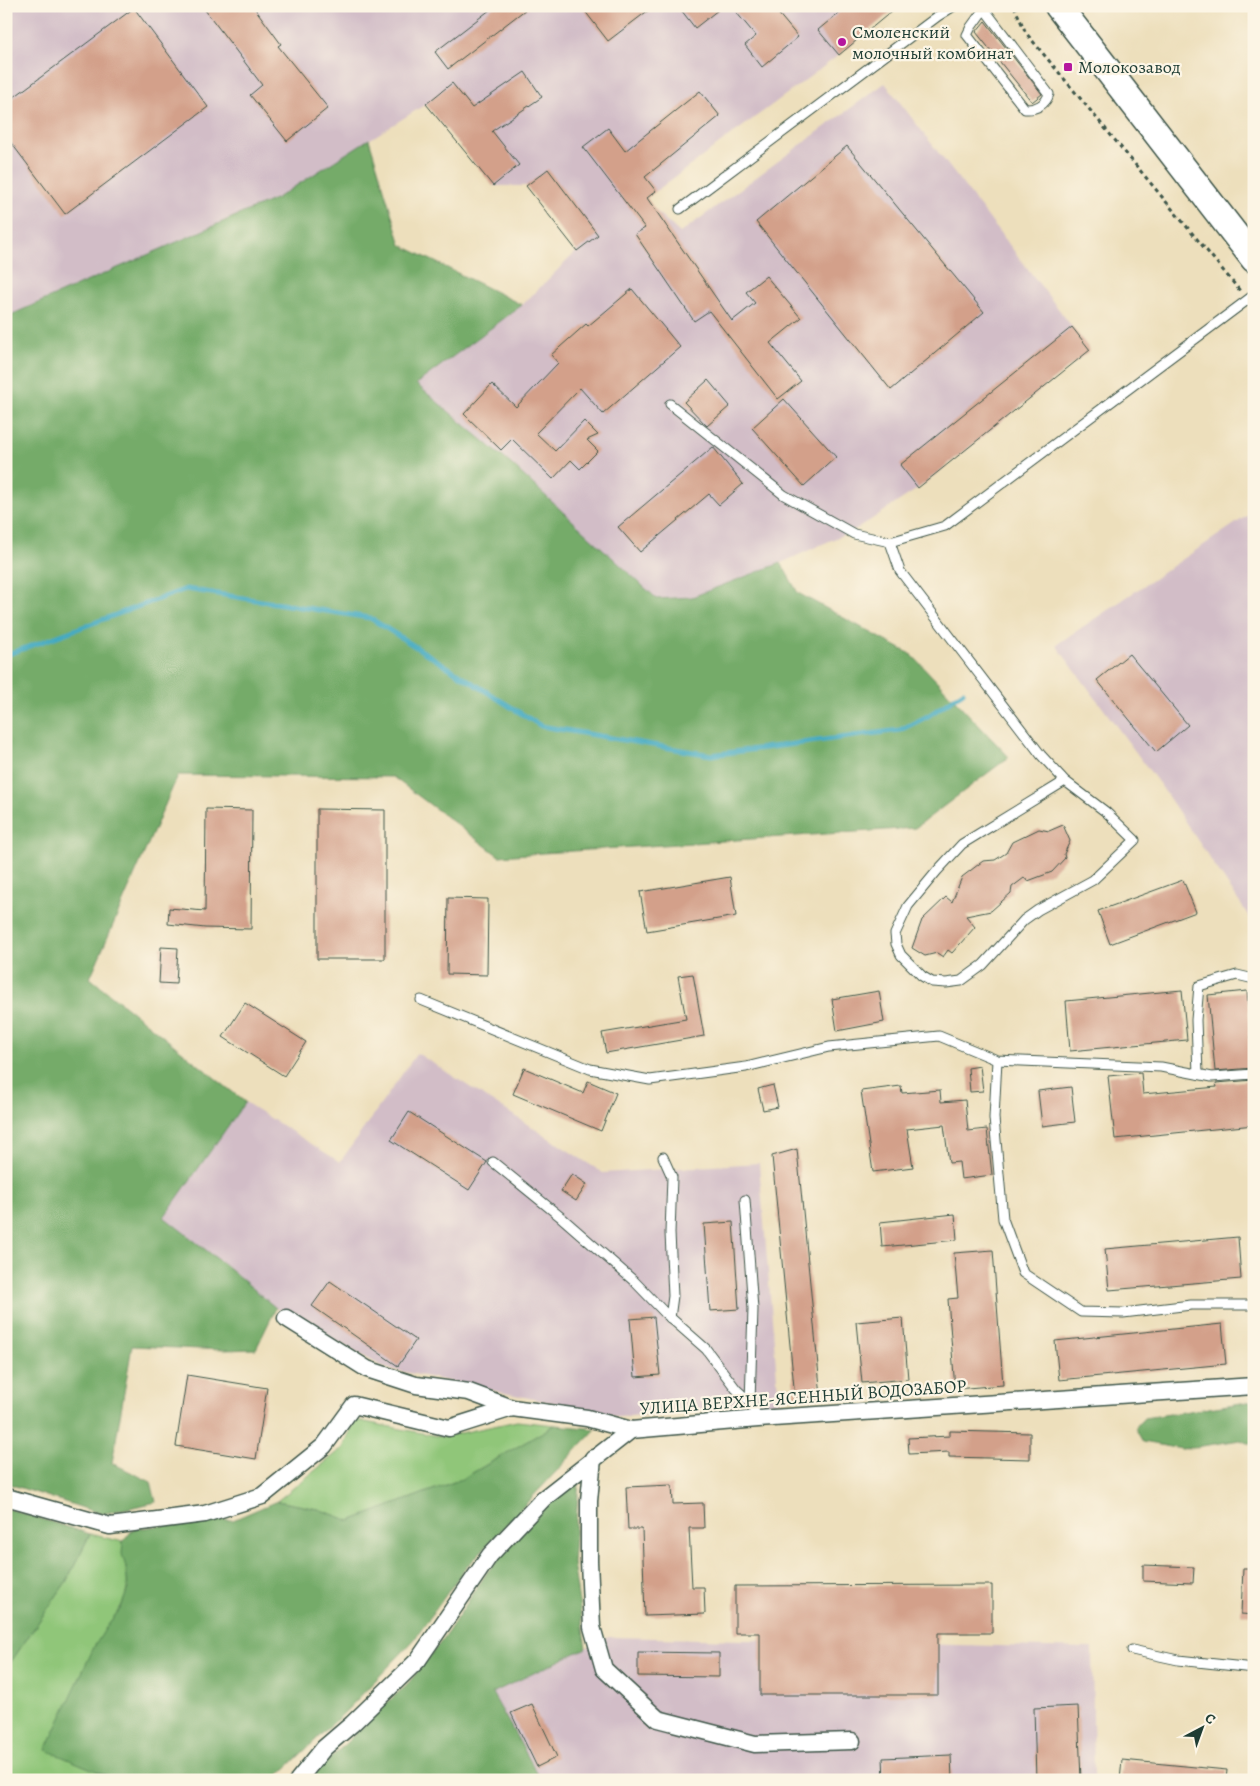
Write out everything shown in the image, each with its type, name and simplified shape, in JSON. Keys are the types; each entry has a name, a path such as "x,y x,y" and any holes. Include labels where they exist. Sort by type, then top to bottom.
{"main road":[{"path":"1063,9 1249,248"}],"street":[{"name":"УЛИЦА ВЕРХНЕ-ЯСЕННЫЙ ВОДОЗАБОР","path":"286,1318 367,1369 416,1385 468,1392 512,1408 586,1418 631,1430 758,1419 1254,1386"},
{"path":"6,1497 110,1526 205,1514 262,1496 324,1446 354,1405 450,1428 512,1408"},
{"path":"298,1780 324,1748 352,1724 418,1660 490,1555 543,1499 631,1430"},
{"path":"593,1458 589,1511 592,1628 604,1668 658,1719 755,1744 852,1741"}],"lane":[{"path":"680,208 954,6"},
{"path":"983,8 1050,94 1037,108 1025,109 967,35 983,8"},
{"path":"670,404 784,495 854,534 890,542 945,526 1250,298"},
{"path":"890,542 900,571 1041,754 1065,781 1106,812 1135,840 1093,880 1038,910 1024,920 983,965 961,982 932,982 922,976 901,955 896,944 895,934 908,906 962,844 1065,781"},
{"path":"1198,1074 1196,1020 1199,986 1237,976 1254,980"},
{"path":"421,1000 590,1069 650,1080 746,1067 829,1047 939,1036 997,1060 1161,1067 1212,1078 1254,1074"},
{"path":"997,1060 994,1118 1003,1219 1023,1273 1081,1312 1123,1313 1192,1305 1254,1304"},
{"path":"663,1157 672,1177 670,1233 673,1296 670,1318"},
{"path":"493,1162 562,1218 619,1268 670,1318 706,1349 736,1389 750,1402 758,1419"},
{"path":"744,1200 753,1309 750,1402"},
{"path":"1132,1650 1178,1660 1254,1668"}],"path":[{"path":"1014,6 1026,33 1250,298"}],"shaded area":[{"path":"6,6 898,6 839,55 644,200 680,233 885,83 1090,350 919,488 860,527 781,563 692,597 657,599 511,464 416,384 522,305 577,251 527,186 493,186 426,104 277,198 6,317"},
{"path":"1254,511 1254,924 1161,786 1056,645"},
{"path":"417,1053 603,1173 759,1163 779,1402 620,1417 385,1368 276,1308 225,1265 163,1217 245,1102 340,1162"},
{"path":"609,1637 1092,1648 1094,1780 541,1780 492,1693"}],"green space":[{"path":"369,139 401,245 522,305 416,384 511,464 657,599 692,597 781,563 798,593 912,655 1009,757 915,828 499,856 393,777 178,775 90,978 245,1102 164,1217 276,1308 256,1349 224,1350 132,1346 112,1463 151,1482 156,1502 102,1514 6,1483 6,317 277,198"},
{"path":"1254,1401 1254,1445 1240,1440 1182,1449 1143,1442 1135,1428 1144,1418"},
{"path":"355,1420 442,1437 517,1421 555,1425 462,1479 350,1521 318,1509 277,1501 343,1448"},
{"path":"555,1425 596,1429 463,1571 414,1640 349,1708 280,1774 278,1780 118,1780 46,1750 94,1647 121,1608 128,1588 126,1567 122,1554 123,1542 133,1529 209,1520 233,1520 277,1501 318,1509 350,1521 462,1479"},
{"path":"579,1480 573,1563 586,1648 492,1693 541,1780 308,1780 410,1681 444,1638 488,1571 546,1506"},
{"path":"6,1508 90,1534 66,1582 6,1669"},
{"path":"90,1534 123,1542 127,1577 125,1598 109,1623 47,1750 118,1780 6,1780 6,1669 66,1582"}],"building":[{"path":"202,6 253,6 281,44 278,46 328,108 287,141 250,95 262,85"},
{"path":"495,6 530,6 448,69 435,52"},
{"path":"581,6 654,6 608,41"},
{"path":"678,6 723,6 695,28"},
{"path":"731,6 772,6 798,37 762,67 745,45 756,36"},
{"name":"Смоленский молочный комбинат","path":"847,6 898,6 839,55 818,30"},
{"path":"134,8 208,107 65,214 6,136 6,103"},
{"path":"985,21 1042,94 1032,102 976,32"},
{"path":"525,72 542,97 492,131 519,165 493,186 426,104 452,83 472,108"},
{"path":"700,91 720,116 645,177 656,191 647,198 732,321 755,303 746,292 766,276 801,318 770,343 801,381 778,399 709,311 694,321 635,234 645,228 583,147 608,128 625,151"},
{"path":"847,146 984,312 891,390 756,222"},
{"path":"548,169 598,235 577,251 526,186"},
{"path":"632,289 680,347 603,414 580,388 536,433 555,451 584,421 598,435 587,440 598,451 580,469 571,460 553,479 512,439 501,450 464,414 492,384 516,407 558,363 551,355 586,324 588,326"},
{"path":"1072,327 1090,350 918,488 900,465"},
{"path":"708,380 730,406 707,426 684,402"},
{"path":"784,399 836,457 804,486 752,428"},
{"path":"713,447 743,484 719,505 709,494 640,552 618,527"},
{"path":"1129,654 1188,725 1156,752 1097,680"},
{"path":"206,809 252,810 251,929 205,928 168,924 169,908 205,911"},
{"path":"317,809 385,810 385,959 317,959"},
{"path":"1063,825 1070,841 1064,854 1065,858 1052,872 1028,881 1024,878 1012,887 1011,893 991,911 966,916 975,927 952,953 948,950 943,957 937,953 925,956 912,948 922,920 946,897 952,902 962,877 983,861 995,860 1006,853 1012,842 1039,829 1049,831"},
{"path":"730,877 736,916 647,931 640,892"},
{"path":"1183,880 1196,912 1110,944 1098,911"},
{"path":"448,898 488,899 487,975 447,974"},
{"path":"161,947 178,948 176,984 159,983"},
{"path":"693,974 704,1036 606,1053 602,1033 686,1019 678,976"},
{"path":"1182,990 1187,1040 1070,1051 1066,1001"},
{"path":"879,991 884,1022 837,1031 832,999"},
{"path":"1247,991 1254,1068 1215,1071 1208,995"},
{"path":"245,1003 306,1042 284,1076 223,1037"},
{"path":"980,1066 983,1091 970,1092 968,1068"},
{"path":"524,1068 583,1093 588,1081 616,1093 601,1131 513,1094"},
{"path":"1141,1073 1143,1094 1217,1087 1216,1083 1254,1080 1254,1125 1115,1139 1108,1076"},
{"path":"773,1085 778,1107 763,1110 758,1089"},
{"path":"901,1086 902,1093 940,1090 941,1102 965,1100 968,1131 987,1129 992,1175 961,1179 959,1162 949,1163 944,1125 907,1129 913,1167 873,1172 861,1091"},
{"path":"1071,1087 1075,1122 1042,1126 1038,1091"},
{"path":"409,1112 487,1162 469,1190 391,1140"},
{"path":"797,1149 821,1397 795,1398 772,1156"},
{"path":"572,1174 587,1184 576,1201 561,1191"},
{"path":"955,1214 957,1240 882,1247 880,1222"},
{"path":"733,1222 739,1309 710,1311 704,1224"},
{"path":"1238,1237 1241,1279 1109,1290 1105,1249"},
{"path":"993,1250 1003,1385 955,1389 948,1299 958,1298 954,1253"},
{"path":"330,1281 416,1340 398,1366 312,1306"},
{"path":"654,1317 660,1375 635,1377 630,1319"},
{"path":"903,1318 908,1379 862,1383 856,1322"},
{"path":"1222,1324 1226,1364 1059,1380 1055,1341"},
{"path":"187,1375 267,1388 256,1459 176,1446"},
{"path":"950,1431 1030,1433 1030,1459 949,1457 949,1452 909,1454 908,1438 950,1436"},
{"path":"672,1485 673,1504 703,1503 704,1528 689,1528 692,1587 704,1587 705,1614 645,1616 642,1529 628,1529 626,1487"},
{"path":"1143,1565 1194,1567 1193,1583 1143,1581"},
{"path":"1243,1568 1254,1568 1254,1615 1241,1614"},
{"path":"992,1585 992,1633 938,1633 938,1695 760,1695 760,1633 735,1633 735,1586"},
{"path":"638,1652 719,1653 719,1677 638,1676"},
{"path":"532,1704 557,1757 537,1767 511,1713"},
{"path":"1078,1706 1081,1780 1036,1780 1034,1708"},
{"path":"951,1755 952,1780 884,1780 883,1758"},
{"path":"1122,1760 1227,1770 1226,1780 1120,1780"}],"waterway":[{"path":"6,655 186,589 370,618 541,726 711,755 900,730 928,716 963,692"}],"place":[{"name":"Смоленский молочный комбинат","path":"842,42"},
{"name":"Молокозавод","path":"1068,67"}]}
